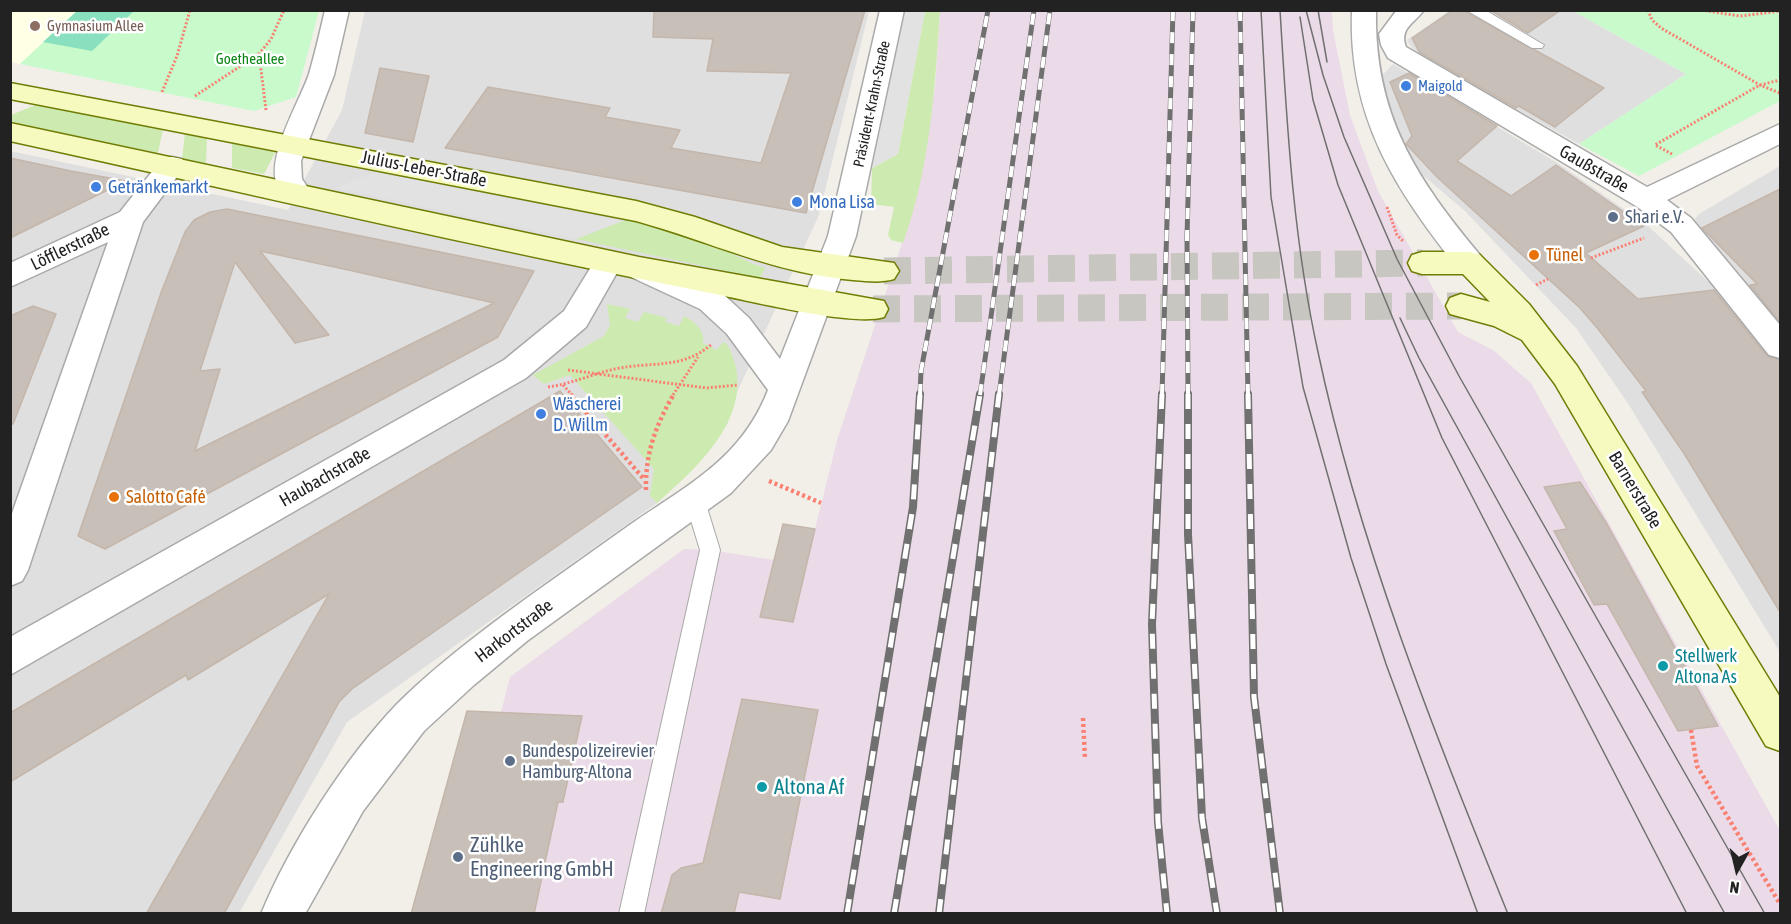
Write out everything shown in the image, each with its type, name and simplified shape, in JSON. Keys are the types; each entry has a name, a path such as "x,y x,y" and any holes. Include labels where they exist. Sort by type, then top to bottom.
{"main road":[{"name":"Julius-Leber-Straße","path":"10,91 663,217 705,230 757,251 831,267 884,271"},
{"path":"10,132 296,191 609,262 816,302 873,309"},
{"path":"1422,264 1470,263 1479,281 1478,293 1461,306 1502,317 1538,336"},
{"name":"Barnerstraße","path":"1470,263 1538,336 1566,375 1780,732"}],"street":[{"path":"296,191 288,181 293,145 321,75 337,10"},
{"name":"Präsident-Krahn-Straße","path":"816,302 842,236 892,10"},
{"path":"1364,10 1362,41 1366,71 1390,148 1407,179 1470,263"},
{"name":"Gaußstraße","path":"1412,10 1396,23 1391,32 1391,43 1402,55 1646,199 1681,225 1780,346"},
{"path":"1646,199 1780,133"},
{"path":"10,570 130,219 172,166"},
{"name":"Löfflerstraße","path":"10,276 130,219"},
{"name":"Haubachstraße","path":"10,657 519,366 575,319 609,262"},
{"path":"639,268 711,301 738,326 784,388"},
{"name":"Harkortstraße","path":"282,914 343,804 383,749 414,714 459,673 654,528 719,485 738,468 772,421 816,302"}],"lane":[{"path":"1473,10 1537,45"},
{"path":"631,914 710,550 694,501"}],"path":[{"path":"161,93 177,56 190,10"},
{"path":"194,97 222,76 259,54 270,39 284,10"},
{"path":"1648,10 1652,20 1661,28 1760,85 1780,93"},
{"path":"1701,10 1734,18 1754,18 1780,11"},
{"path":"259,54 264,107 293,145"},
{"path":"1702,172 1655,145 1760,85 1780,80"},
{"path":"1591,258 1621,246"},
{"path":"654,528 645,479 657,429 679,385 698,356 715,341"},
{"path":"519,366 539,388 563,385 593,374 698,356"},
{"path":"519,366 706,388 743,384 784,388"},
{"path":"563,385 645,479"},
{"path":"738,468 821,503"},
{"path":"1083,718 1085,759"},
{"path":"1691,730 1697,766 1780,904"}],"shaded area":[{"name":"Gymnasium Allee","path":"10,11 77,11 20,64 11,62"},
{"path":"365,11 869,11 819,215 738,390 727,425 691,471 657,503 347,722 239,913 11,913 10,151 288,210 342,110"},
{"path":"905,11 925,11 898,154 872,168"},
{"path":"940,11 1332,11 1333,30 1350,115 1378,191 1458,332 1493,350 1531,383 1780,831 1780,913 534,913 558,802 564,802 582,717 501,712 510,677 684,549 710,550 774,560 783,525 815,529 838,437 914,207 935,87"},
{"path":"1449,11 1573,11 1686,74 1579,144 1438,66 1411,47 1407,40"},
{"path":"1393,64 1559,164 1647,225 1729,301 1780,370 1780,652 1629,405 1576,328 1465,211 1419,172 1398,140 1375,83"},
{"path":"1780,166 1780,331 1688,228 1699,214"},
{"path":"381,170 628,219 576,239 335,188"}],"green space":[{"name":"Goetheallee","path":"77,11 319,11 296,97 254,111 20,64"},
{"path":"77,11 134,11 92,51 43,42"},
{"path":"925,11 940,11 933,99 919,186 903,243 891,240 888,235 894,207 871,204 872,168 898,154"},
{"path":"1573,11 1780,11 1780,101 1639,176 1579,144 1686,74"},
{"path":"40,103 163,129 158,153 11,123 11,115"},
{"path":"185,133 207,138 206,163 182,159"},
{"path":"232,143 276,151 264,174 232,168"},
{"path":"628,219 693,236 765,268 760,278 576,239"},
{"path":"607,304 630,309 625,318 638,322 644,312 667,318 665,322 679,326 684,316 698,327 703,343 716,350 724,342 727,344 736,368 737,390 732,412 722,433 692,471 657,503 650,496 654,469 570,375 544,384 533,375 604,336 610,325"}],"building":[{"path":"654,10 865,10 806,213 445,148 488,87 610,108 605,117 680,130 671,148 761,163 791,73 707,71 713,39 653,37"},
{"path":"1453,10 1462,10 1604,88 1555,127 1519,106 1516,108 1419,52 1412,38"},
{"path":"1490,10 1561,10 1528,33"},
{"path":"380,68 429,76 413,142 365,133"},
{"path":"1409,73 1497,126 1457,161 1511,196 1556,165 1644,226 1586,253 1638,299 1714,290 1767,356 1780,360 1780,612 1685,455 1642,392 1646,391 1598,329 1580,308 1437,177 1406,144 1412,136 1390,82"},
{"path":"10,158 71,171 126,181 10,238"},
{"path":"1780,189 1780,322 1750,285 1757,284 1702,228"},
{"path":"227,209 534,271 498,337 105,549 78,536 162,290 185,232 194,220 210,212","holes":["260,251 494,303 195,451 220,369 200,371 235,262 295,343 329,335"]},
{"path":"33,306 56,314 13,424 10,423 10,316"},
{"path":"560,391 642,487 352,689 339,702 224,914 146,914 329,594 188,680 186,675 10,782 10,713"},
{"name":"Stellwerk Altona As","path":"1580,482 1607,524 1718,726 1678,731 1607,604 1594,605 1554,531 1567,529 1544,487"},
{"path":"783,524 815,529 793,622 760,617"},
{"name":"Altona Af","path":"742,699 818,710 780,899 739,892 734,914 661,914 672,875 681,868 703,863"},
{"path":"467,711 582,716 563,802 558,802 534,914 411,914"}],"tunnel":[{"path":"884,271 1422,263"},
{"path":"873,309 1461,306"}],"tram line":[{"path":"1261,10 1271,197 1303,387 1351,558 1386,664 1478,914"},
{"path":"1280,10 1289,139 1302,267 1309,310 1335,424 1355,496 1401,637 1426,707 1508,914"},
{"path":"1306,10 1323,75 1344,137 1397,259 1459,376 1765,914"},
{"path":"1318,10 1327,62"},
{"path":"1300,17 1313,100 1338,185 1442,438 1687,914"},
{"path":"1400,318 1419,358 1725,914"}],"railway":[{"path":"920,395 921,371 988,10"},
{"path":"980,395 1034,10"},
{"path":"999,395 1050,10"},
{"path":"1162,395 1173,10"},
{"path":"1188,395 1187,237 1193,10"},
{"path":"1240,10 1248,395"},
{"path":"847,914 913,507 920,394"},
{"path":"894,914 980,394"},
{"path":"939,914 999,394"},
{"path":"1162,394 1152,624 1158,822 1167,914"},
{"path":"1248,394 1254,697 1280,914"},
{"path":"1188,395 1188,534 1202,818 1217,914"}],"place":[{"name":"Gymnasium Allee","path":"35,26"},
{"name":"Maigold","path":"1406,86"},
{"name":"Getränkemarkt","path":"96,187"},
{"name":"Mona Lisa","path":"797,202"},
{"name":"Shari e.V.","path":"1613,217"},
{"name":"Tünel","path":"1534,255"},
{"name":"Wäscherei D. Willm","path":"541,414"},
{"name":"Salotto Café","path":"114,497"},
{"name":"Stellwerk Altona As","path":"1663,666"},
{"name":"Bundespolizeirevier Hamburg-Altona","path":"510,761"},
{"name":"Altona Af","path":"762,787"},
{"name":"Zühlke Engineering GmbH","path":"458,857"}]}
